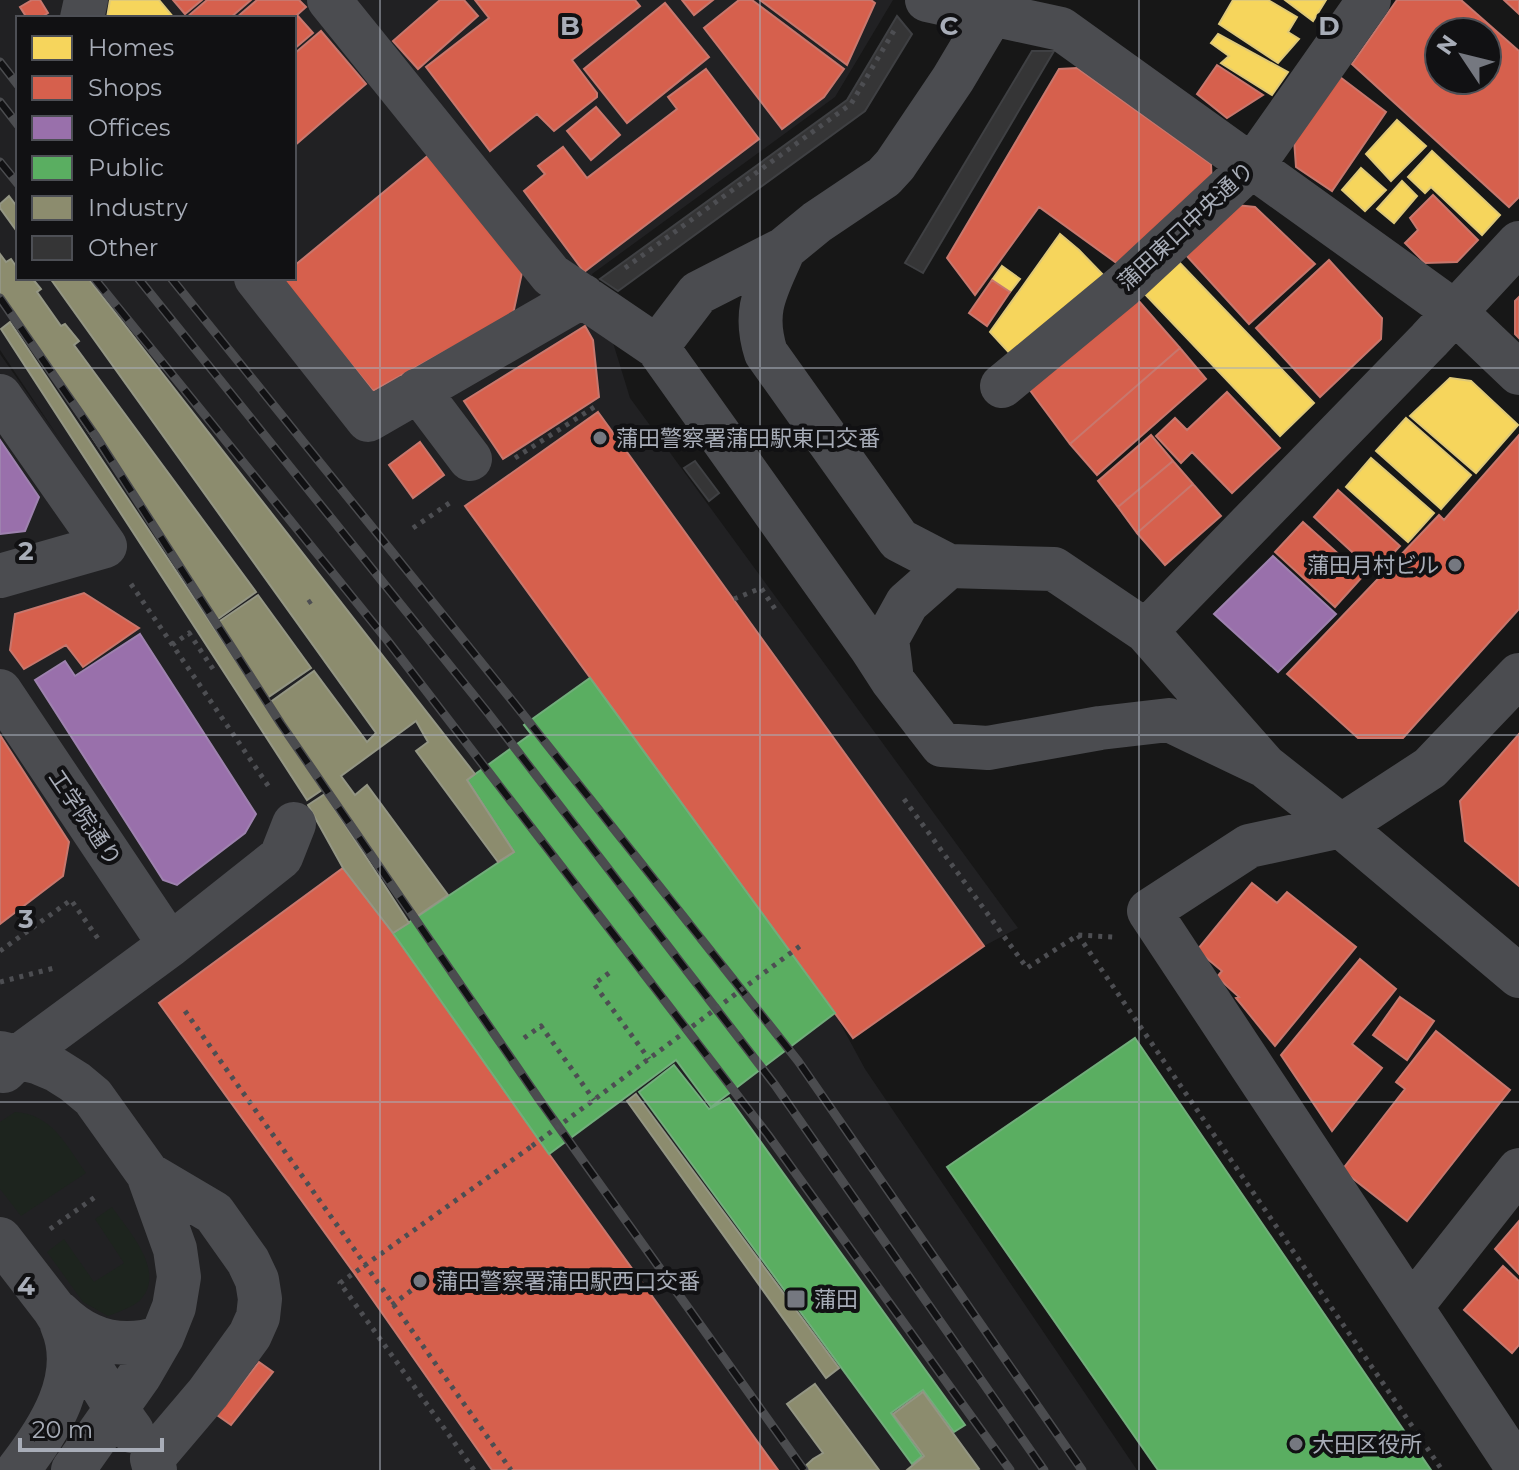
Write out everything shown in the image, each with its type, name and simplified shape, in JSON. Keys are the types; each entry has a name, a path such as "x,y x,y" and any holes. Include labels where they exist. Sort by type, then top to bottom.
{"street":[{"name":"蒲田東口中央通り","path":"1002,386 1123,286 1253,165 1369,0"},
{"path":"339,4 551,275 657,347 892,680 942,745 988,748 1100,728 1169,720 1265,766"},
{"path":"657,347 698,293 784,249 817,222 884,177 953,79 996,7"},
{"path":"911,14 996,7 1061,29 1455,312 1519,373"},
{"path":"1146,631 1519,243"},
{"path":"784,249 761,304 760,336 766,353 899,540 949,566 1054,569 1146,631 1265,766 1519,976"},
{"path":"258,280 368,420 583,296"},
{"path":"418,390 479,473"},
{"path":"0,396 105,546 0,576"},
{"path":"892,680 887,639 907,603 949,566"},
{"path":"1519,675 1430,768 1341,826 1249,846 1149,911 1519,1470"},
{"name":"工学院通り","path":"0,691 170,945"},
{"path":"6,1062 170,945 281,857 294,824"},
{"path":"6,1062 56,1070 93,1097 148,1174 175,1249 179,1277 174,1307 162,1337 117,1410 73,1470"},
{"path":"1411,1307 1519,1170"},
{"path":"0,1239 54,1309 117,1410 157,1466 250,1335 258,1317 260,1299 257,1280 248,1261 214,1213 148,1174"},
{"path":"54,1309 78,1328 105,1342 132,1344 162,1337"},
{"path":"18,1470 42,1438 59,1406 68,1370 67,1338 54,1309"}],"path":[{"path":"583,296 611,279 851,104 911,14"},
{"path":"413,528 479,473 599,404"},
{"path":"105,546 294,824"},
{"path":"734,599 761,588 777,612"},
{"path":"172,645 189,633 213,669"},
{"path":"904,799 1027,968 1078,935 1112,938"},
{"path":"0,951 71,900 103,946"},
{"path":"1078,935 1442,1470"},
{"path":"474,1470 340,1283 532,1146 800,946"},
{"path":"609,973 594,984 649,1059"},
{"path":"185,1011 511,1470"},
{"path":"524,1038 541,1026 594,1100"},
{"path":"49,1230 98,1195"},
{"path":"392,1305 421,1283"}],"shaded area":[{"path":"0,0 893,0 835,97 592,274 630,398 1018,928 984,946 853,1038 839,1021 865,1069 1137,1470 0,1470 0,354 61,441 0,350"},
{"path":"15,1112 39,1118 48,1125 65,1142 86,1173 21,1216 0,1189 0,1122"},
{"path":"112,1207 142,1251 149,1275 148,1287 139,1301 108,1316 83,1302 47,1252 64,1239 94,1282 124,1263 95,1219"}],"building: Homes":[{"path":"110,0 159,0 172,16 107,16"},
{"path":"1233,0 1268,0 1297,17 1288,32 1299,39 1278,63 1219,24"},
{"path":"1285,0 1326,0 1313,21"},
{"path":"1218,34 1288,72 1272,95 1221,63 1229,56 1211,43"},
{"path":"1397,120 1426,146 1391,181 1366,154"},
{"path":"1432,151 1500,215 1482,235 1431,187 1425,193 1408,177"},
{"path":"1361,168 1386,190 1365,211 1342,190"},
{"path":"1402,181 1417,196 1394,223 1377,209"},
{"path":"1060,234 1107,279 1015,359 990,332"},
{"path":"1176,259 1314,403 1280,436 1142,291"},
{"path":"1002,266 1020,279 1010,292 992,280"},
{"path":"1450,378 1471,381 1518,425 1476,473 1410,416"},
{"path":"1406,418 1471,475 1441,509 1376,451"},
{"path":"1371,458 1434,513 1408,542 1346,487"}],"building: Shops":[{"path":"32,0 40,0 48,13 26,16 20,7"},
{"path":"173,0 202,0 185,14"},
{"path":"207,0 251,0 232,16 188,16"},
{"path":"257,0 299,0 306,7 297,15 313,33 296,47 296,16 238,16"},
{"path":"440,0 464,0 478,16 418,69 393,41"},
{"path":"475,0 635,0 640,6 572,60 597,97 554,131 537,114 490,151 426,67 489,18"},
{"path":"682,0 713,0 694,15"},
{"path":"739,0 752,0 844,69 824,97 782,129 704,28"},
{"path":"760,0 871,0 875,3 847,65"},
{"path":"1397,0 1461,0 1479,16 1423,16 1423,96 1503,96 1503,37 1519,51 1519,197 1509,207 1352,64"},
{"path":"1504,0 1519,0 1519,14"},
{"path":"665,3 709,57 627,123 584,69"},
{"path":"321,31 366,84 296,144 296,52"},
{"path":"1217,65 1263,95 1227,118 1197,94"},
{"path":"1077,68 1211,164 1212,184 1122,267 1039,207 975,295 947,258 1059,69"},
{"path":"706,69 759,139 584,272 524,191 545,174 538,166 563,147 587,178 677,109 668,97"},
{"path":"1340,77 1386,112 1332,191 1296,167 1294,139"},
{"path":"596,107 620,135 591,160 567,131"},
{"path":"430,154 523,268 513,314 373,391 282,280 296,280 296,264"},
{"path":"1433,195 1478,240 1457,262 1425,263 1405,243 1418,230 1410,218"},
{"path":"1236,205 1255,207 1315,264 1249,324 1185,254"},
{"path":"1329,260 1382,318 1381,339 1320,397 1256,328"},
{"path":"992,280 1010,292 987,326 969,313"},
{"path":"1519,297 1519,338 1515,334 1515,301"},
{"path":"1137,299 1180,348 1070,444 1029,389"},
{"path":"585,326 593,340 599,397 503,459 464,401"},
{"path":"1180,348 1206,379 1097,475 1070,444"},
{"path":"1227,392 1280,448 1232,493 1192,452 1181,463 1156,436 1175,418 1187,430"},
{"path":"598,412 984,946 853,1038 465,506"},
{"path":"1151,435 1173,461 1118,507 1098,481"},
{"name":"蒲田月村ビル","path":"1519,435 1519,609 1403,738 1358,738 1287,674 1439,515 1444,520"},
{"path":"420,442 444,475 413,498 389,465"},
{"path":"1173,461 1193,484 1137,533 1118,507"},
{"path":"1193,484 1221,516 1165,565 1137,533"},
{"path":"1338,490 1400,546 1375,573 1314,517"},
{"path":"1303,522 1363,576 1335,607 1275,552"},
{"path":"84,593 139,628 83,667 66,645 24,669 10,650 15,614"},
{"path":"1519,734 1519,886 1465,841 1460,801"},
{"path":"0,735 69,842 63,876 0,924"},
{"path":"343,868 393,933 778,1470 492,1470 159,1003"},
{"path":"1252,883 1277,903 1287,892 1356,947 1275,1046 1236,998 1239,997 1217,977 1222,971 1197,950"},
{"path":"1360,959 1396,989 1352,1044 1382,1068 1332,1131 1281,1055"},
{"path":"1400,997 1434,1021 1407,1060 1373,1035"},
{"path":"1436,1031 1510,1090 1407,1221 1342,1170 1405,1089 1396,1082"},
{"path":"1519,1221 1519,1274 1495,1249"},
{"path":"1503,1266 1519,1281 1519,1345 1512,1353 1464,1310"},
{"path":"259,1362 273,1372 231,1425 217,1415"}],"building: Offices":[{"path":"0,440 39,497 25,531 0,534"},
{"path":"1273,556 1336,614 1278,672 1214,614"},
{"path":"140,634 256,814 245,833 177,885 163,880 35,680 65,661 75,676"}],"building: Public":[{"path":"590,678 835,1013 711,1107 676,1060 549,1154 393,933 514,852 467,780 531,734 524,725"},
{"name":"大田区役所","path":"1135,1038 1431,1470 1158,1470 947,1167"},
{"path":"674,1065 709,1109 729,1098 965,1425 954,1432 923,1390 891,1413 922,1456 912,1464 639,1092"}],"building: Industry":[{"path":"9,196 16,205 16,230 0,208"},
{"path":"0,254 6,262 11,259 16,266 16,280 34,280 41,289 37,292 61,326 65,324 79,341 74,345 256,592 215,621 0,299"},
{"path":"51,280 90,280 475,774 467,780 514,852 498,862 416,751 428,742 416,721 341,776 355,795 367,785 448,895 413,919 269,703 314,671 367,742 376,733"},
{"path":"10,322 322,790 307,800 1,329"},
{"path":"258,595 311,668 267,698 217,623"},
{"path":"325,794 409,923 393,933 343,868 308,805"},
{"path":"636,1094 839,1368 826,1378 627,1101"},
{"path":"815,1384 879,1470 801,1470 823,1453 787,1404"},
{"path":"923,1392 979,1469 907,1470 924,1456 893,1414"}],"building: Other":[{"path":"897,16 912,34 865,111 618,291 600,279 847,100"},
{"path":"1032,51 1054,51 923,273 905,263"},
{"path":"695,461 719,493 709,501 684,468"}],"railway":[{"path":"0,62 16,82"},
{"path":"0,102 16,122"},
{"path":"0,162 16,182"},
{"path":"96,280 387,640 768,1135 1010,1470"},
{"path":"140,280 488,713 775,1085 1044,1470"},
{"path":"173,280 798,1061 1082,1470"},
{"path":"0,298 95,435 281,724 541,1102 804,1470"}],"place":[{"name":"蒲田警察署蒲田駅東口交番","path":"600,438"},
{"name":"蒲田月村ビル","path":"1455,565"},
{"name":"蒲田警察署蒲田駅西口交番","path":"420,1281"},
{"name":"蒲田","path":"796,1299"},
{"name":"大田区役所","path":"1296,1444"}]}
